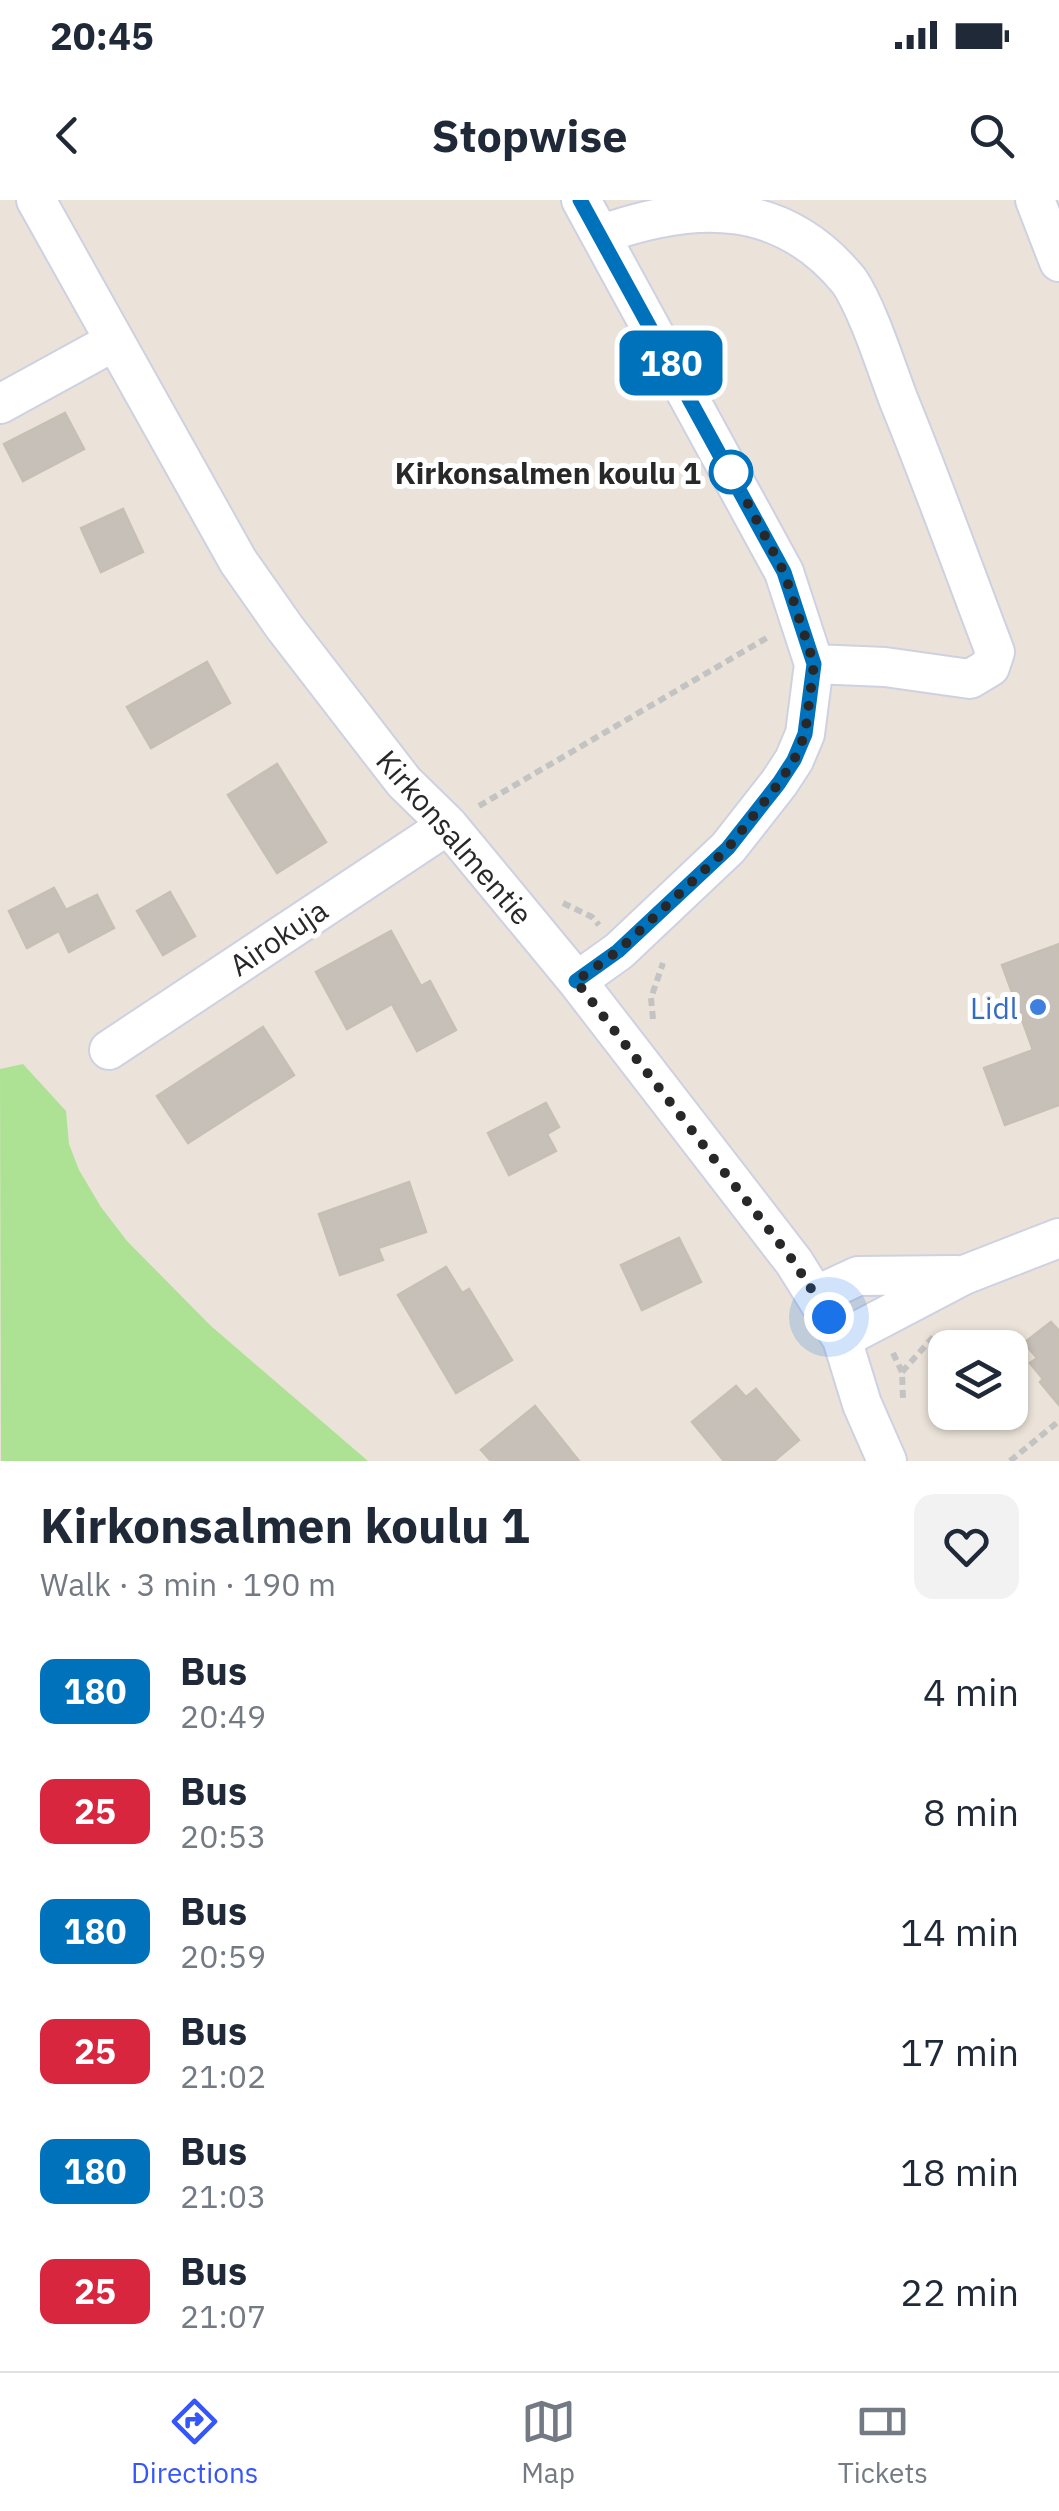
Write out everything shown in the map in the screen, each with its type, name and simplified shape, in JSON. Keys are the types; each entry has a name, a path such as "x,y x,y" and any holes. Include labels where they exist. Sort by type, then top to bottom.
{"street":[{"name":"Kirkonsalmentie","path":"36,200 238,560 285,628 404,782 448,825 576,981 817,1295 842,1338 862,1404 887,1461"},
{"path":"576,981 618,951 728,848 779,783 805,734 814,664 776,556 580,200"},
{"path":"600,235 640,216 680,204 705,200 740,204 775,214 806,231 851,283 995,652 990,667 970,678 885,667 814,664"},
{"path":"1035,200 1059,262"},
{"path":"0,404 113,342"},
{"name":"Airokuja","path":"109,1050 448,825"},
{"path":"842,1338 964,1275 1059,1238"},
{"path":"817,1295 858,1276 964,1275"}],"path":[{"path":"448,825 779,631 800,623"},
{"path":"1010,1461 1059,1421"}],"green space":[{"path":"23,1064 66,1111 69,1144 79,1170 127,1241 211,1326 368,1461 1,1461 0,1069"}],"building":[{"path":"65,413 84,449 23,481 4,444"},
{"path":"123,509 143,552 101,572 81,528"},
{"path":"207,662 230,703 151,748 127,707"},
{"path":"277,764 326,842 277,873 228,795"},
{"path":"54,888 66,910 97,895 114,928 69,952 59,931 27,948 9,911"},
{"path":"170,892 195,936 163,955 137,911"},
{"path":"391,931 421,986 430,981 456,1030 417,1051 392,1004 347,1029 316,972"},
{"name":"Lidl","path":"1059,944 1059,1105 1005,1125 984,1068 1033,1050 1002,965"},
{"path":"263,1027 294,1075 188,1143 157,1096"},
{"path":"546,1103 559,1127 547,1134 556,1151 509,1175 488,1133"},
{"path":"409,1182 426,1232 378,1248 383,1260 340,1275 319,1214"},
{"path":"679,1238 701,1282 642,1310 621,1265"},
{"path":"446,1267 462,1293 469,1289 512,1360 456,1393 398,1295"},
{"path":"1051,1322 1059,1331 1059,1405 1030,1363 1037,1358 1028,1348 1028,1340"},
{"path":"736,1386 746,1397 756,1389 799,1440 774,1461 724,1461 692,1422"},
{"path":"535,1406 579,1461 491,1461 481,1450"}],"bus line":[{"name":"180","path":"576,981 618,951 728,848 779,783 805,734 814,664 784,572 580,200"}],"place":[{"name":"Kirkonsalmen koulu 1","path":"731,472"},
{"name":"Lidl","path":"1038,1007"}],"route":[{"path":"731,472 784,572 814,664 805,734 779,783 728,848 618,951 576,981 794,1262 829,1317"}]}
